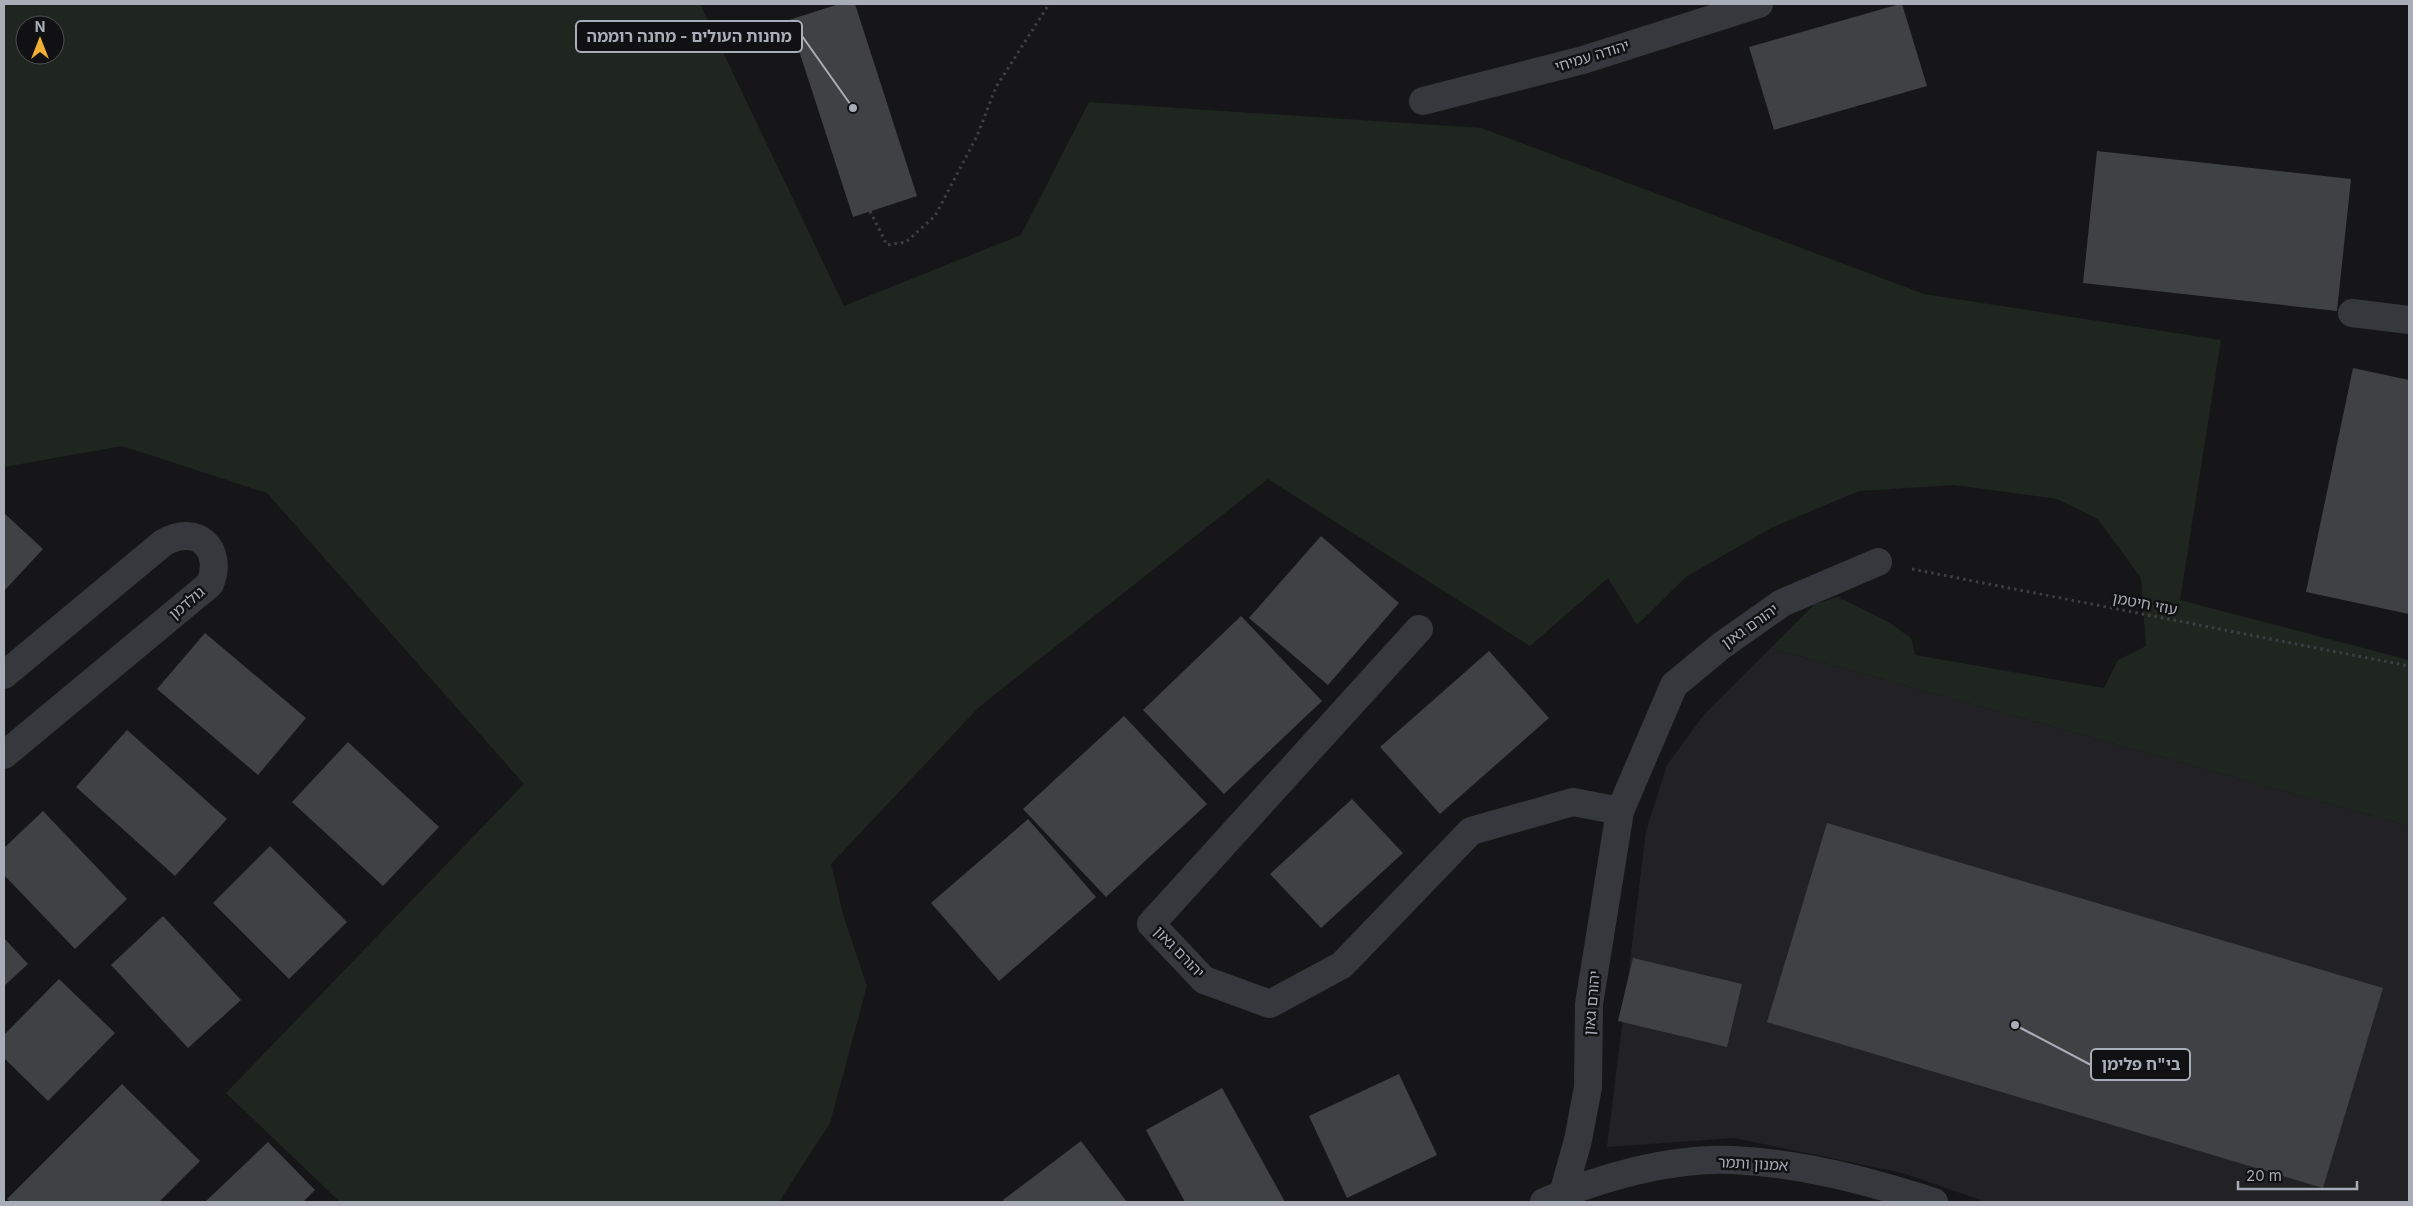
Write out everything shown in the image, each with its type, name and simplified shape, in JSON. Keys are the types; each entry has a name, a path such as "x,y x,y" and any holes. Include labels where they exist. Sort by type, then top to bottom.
{"street":[{"name":"יהודה עמיחי","path":"1423,101 1583,60 1759,4"},
{"path":"2352,313 2409,320"},
{"name":"גולדמן","path":"4,675 163,543 174,536 187,535 200,539 209,548 215,559 215,572 210,584 4,756"},
{"name":"יהורם גאון","path":"1553,1198 1578,1140 1588,1087 1589,1004 1620,811 1674,686 1721,646 1782,603 1878,562"},
{"name":"יהורם גאון","path":"1419,629 1150,924 1204,980 1270,1004 1342,965 1471,831 1573,802 1620,811"},
{"name":"אמנון ותמר","path":"1553,1198 1612,1176 1675,1164 1731,1159 1802,1167 1869,1182 1934,1202"}],"path":[{"path":"870,211 887,245 906,242 935,216 977,136 996,87 1049,4"},
{"name":"עוזי חיטמן","path":"1878,562 2409,666"}],"shaded area":[{"path":"4,4 700,4 844,306 1021,235 1089,102 1481,128 1924,294 2221,340 2180,600 2409,660 2409,826 1771,648 1815,604 1838,597 1890,623 1911,638 1915,655 2104,688 2118,660 2146,646 2141,578 2098,519 2057,499 1954,485 1859,491 1771,528 1686,577 1637,625 1608,578 1530,646 1268,479 979,707 831,864 843,914 867,986 830,1123 779,1202 340,1202 226,1093 524,784 267,493 122,446 4,467"},
{"path":"1771,648 2409,826 2409,1202 1986,1202 1903,1173 1734,1138 1607,1147 1646,831 1667,765 1703,716"}],"building":[{"path":"839,4 855,4 917,196 853,217 789,20"},
{"path":"1902,4 1927,86 1774,130 1749,47"},
{"path":"2097,151 2351,179 2337,311 2083,283"},
{"path":"2353,368 2409,380 2409,614 2306,592"},
{"path":"4,513 43,549 4,591"},
{"path":"1321,536 1399,603 1328,685 1249,618"},
{"path":"1241,616 1322,701 1224,794 1143,710"},
{"path":"205,633 306,718 258,775 157,689"},
{"path":"1489,651 1549,718 1440,814 1380,747"},
{"path":"1124,716 1207,804 1106,897 1023,809"},
{"path":"127,730 227,819 175,876 76,787"},
{"path":"348,742 439,827 383,886 292,802"},
{"path":"1352,799 1403,853 1321,928 1270,874"},
{"path":"43,811 127,899 75,949 4,875 4,848"},
{"path":"1028,819 1096,897 999,981 931,903"},
{"path":"1827,823 2383,988 2323,1188 1767,1022"},
{"path":"270,846 347,922 289,979 213,903"},
{"path":"163,916 241,1000 188,1048 111,965"},
{"path":"4,938 28,964 4,986"},
{"path":"1633,958 1742,984 1727,1047 1618,1021"},
{"path":"59,979 115,1033 48,1101 4,1058 4,1035"},
{"path":"1399,1074 1437,1155 1347,1198 1309,1116"},
{"path":"122,1084 200,1161 159,1202 10,1202 7,1199"},
{"path":"1222,1088 1285,1202 1185,1202 1146,1130"},
{"path":"1081,1141 1127,1202 1005,1202 1003,1200"},
{"path":"268,1142 315,1190 303,1202 205,1202"}],"place":[{"name":"מחנות העולים - מחנה רוממה","path":"853,108"},
{"name":"בי\"ח פלימן","path":"2015,1025"}]}
